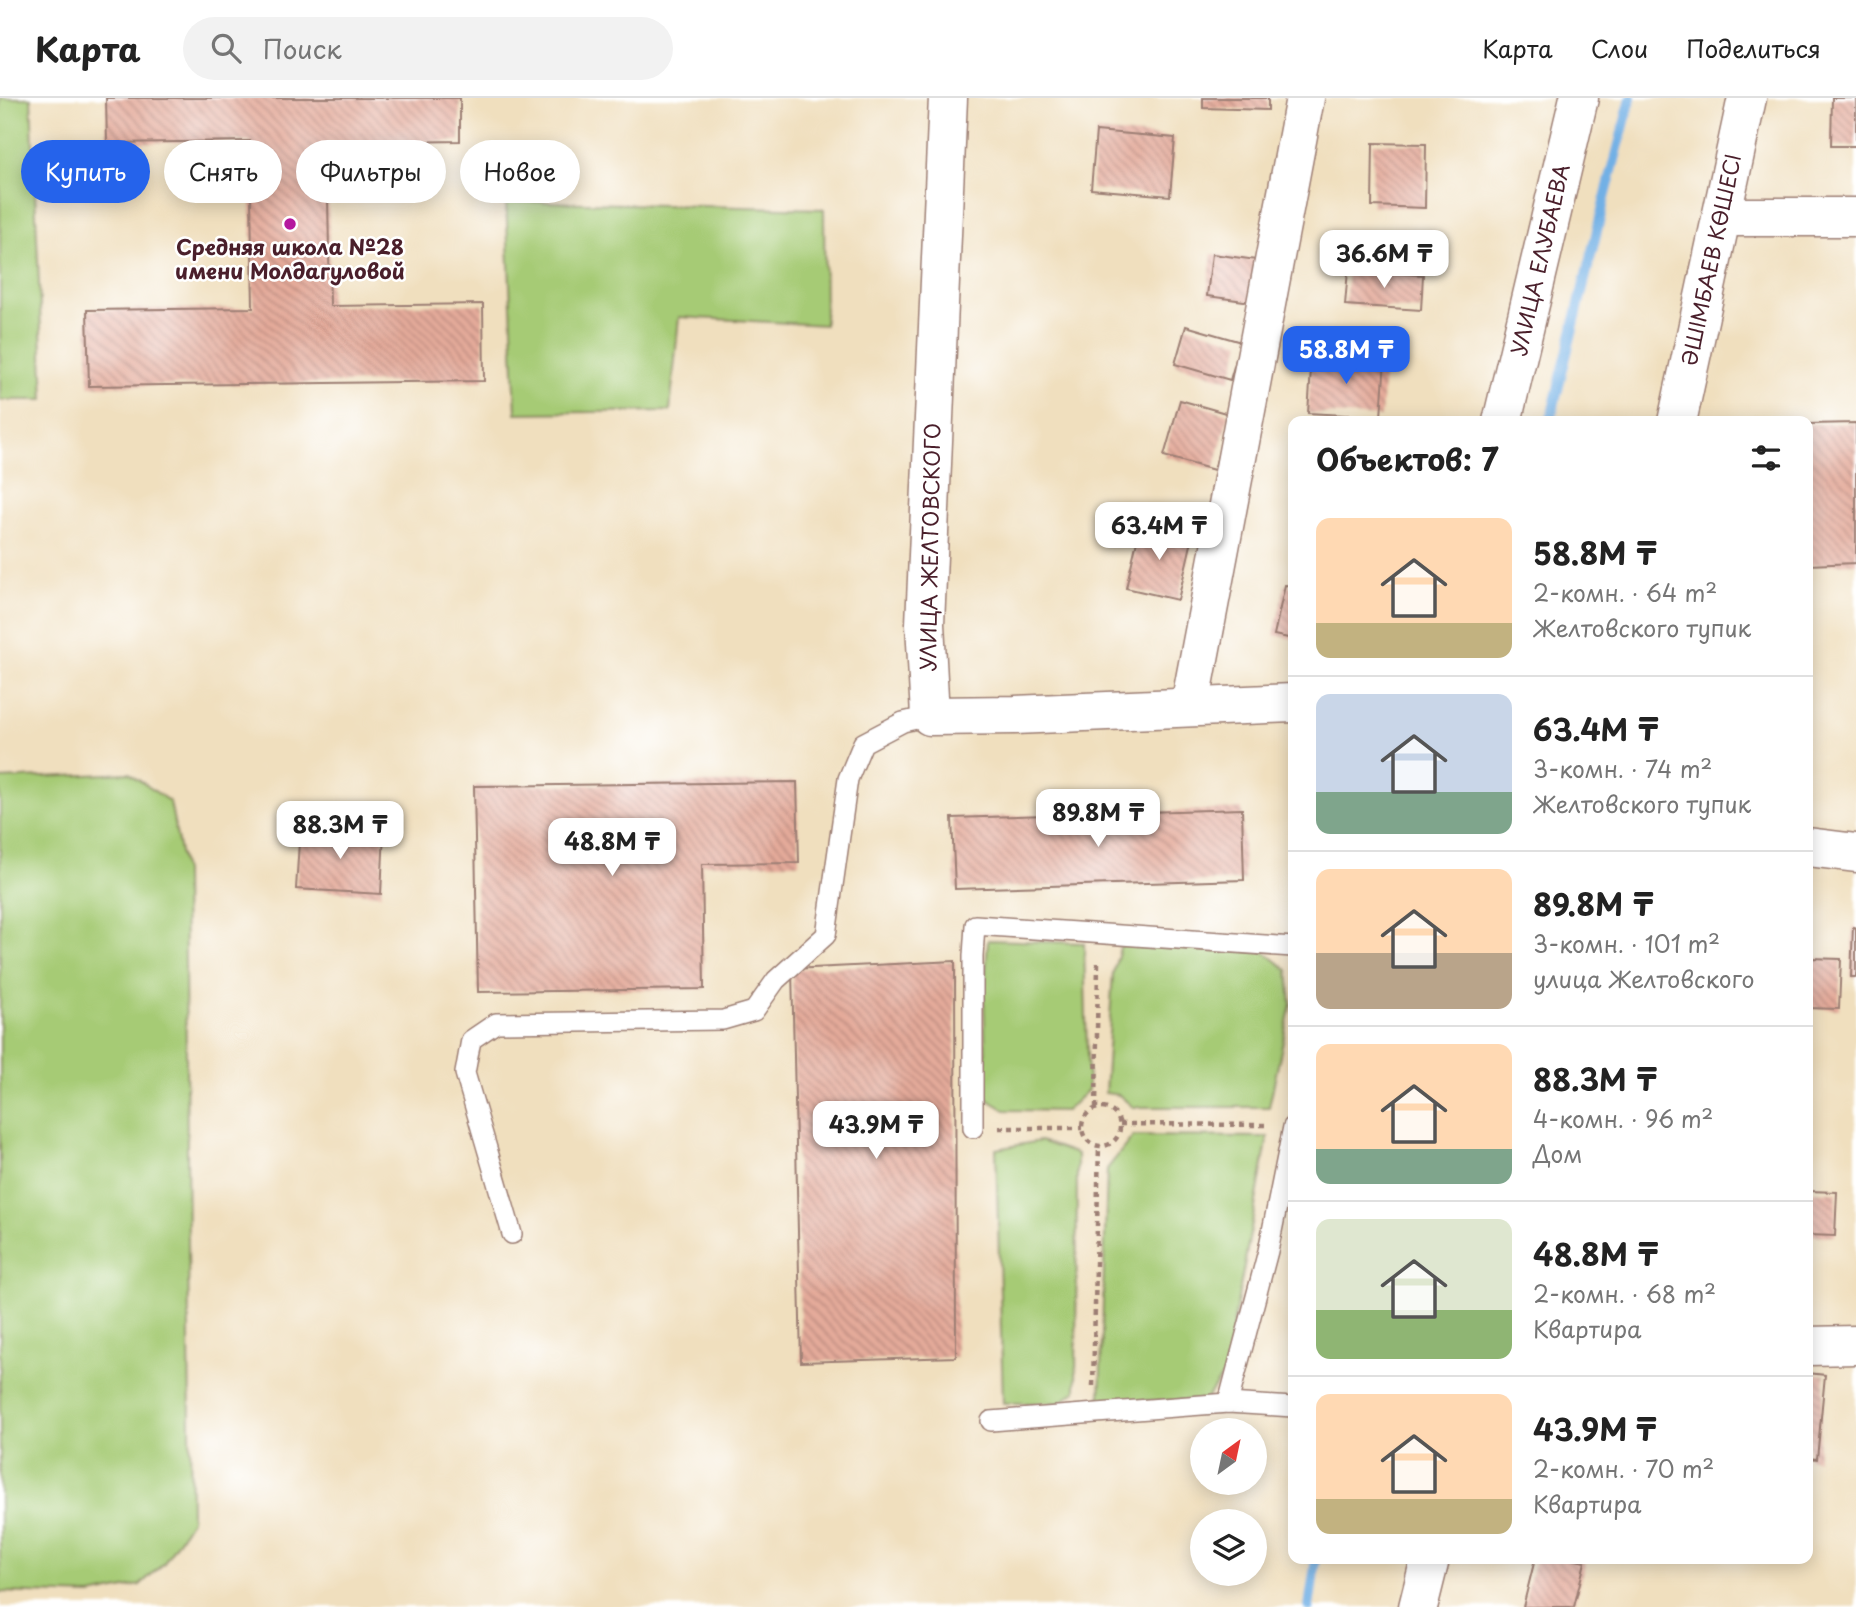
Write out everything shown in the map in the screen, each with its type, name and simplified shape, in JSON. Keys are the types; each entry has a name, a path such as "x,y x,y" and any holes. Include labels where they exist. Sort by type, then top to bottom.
{"street":[{"name":"УЛИЦА ЖЕЛТОВСКОГО","path":"930,716 925,624 948,98"},
{"path":"1190,706 1305,98"},
{"name":"УЛИЦА ЕЛУБАЕВА","path":"1503,416 1579,98"},
{"name":"ӘШІМБАЕВ КӨШЕСІ","path":"1678,416 1747,98"},
{"path":"1722,217 1856,217"},
{"path":"930,716 1288,703"},
{"path":"1813,848 1856,853"},
{"path":"1813,1346 1856,1345"},
{"path":"1418,1607 1429,1564"}],"lane":[{"path":"512,1234 465,1073 471,1040 496,1023 723,1020 754,1010 776,980 826,935 848,779 863,743 903,722 930,716"},
{"path":"973,1128 975,925 1288,947"},
{"path":"1228,1404 1268,1251 1287,1126"},
{"path":"991,1421 1228,1404 1288,1408"}],"path":[{"path":"1096,1108 1098,934"},
{"path":"1102,1107 1114,1112 1120,1124 1117,1138 1106,1146 1092,1145 1083,1135 1081,1122 1089,1110 1102,1107"},
{"path":"1120,1124 1287,1126"},
{"path":"973,1128 1082,1128"},
{"path":"1092,1413 1099,1145"}],"green space":[{"path":"0,98 31,98 33,140 21,140 21,203 36,203 44,400 0,400"},
{"path":"506,203 824,209 825,325 679,317 670,411 516,413"},
{"path":"129,773 170,802 184,872 191,1520 164,1563 140,1585 91,1595 0,1592 0,779"},
{"path":"1123,937 1261,949 1288,970 1288,1018 1269,1107 1133,1107 1119,1095 1105,1093 1113,973"},
{"path":"988,940 1084,943 1088,1090 1066,1111 1005,1110 987,1099 984,999"},
{"path":"1133,1136 1268,1137 1224,1374 1205,1400 1100,1401 1107,1169"},
{"path":"1040,1141 1077,1154 1076,1391 1059,1403 1003,1403 996,1149"}],"building":[{"name":"Средняя школа №28 имени Молдагуловой","path":"106,98 460,98 460,141 296,140 296,203 328,203 330,306 483,304 484,381 89,386 87,310 253,308 251,203 282,203 282,140 164,140 164,142 150,142 150,140 107,140"},
{"path":"1203,98 1268,98 1268,110 1203,108"},
{"path":"1832,98 1856,98 1856,146 1831,146"},
{"path":"1096,131 1175,138 1170,196 1091,189"},
{"path":"1373,143 1426,144 1425,208 1372,206"},
{"path":"1212,254 1257,260 1252,302 1207,296"},
{"path":"1348,270 1423,275 1421,310 1345,305"},
{"path":"1186,326 1241,342 1230,380 1175,364"},
{"path":"1312,355 1385,359 1381,416 1308,413"},
{"path":"1180,400 1229,414 1214,470 1164,456"},
{"path":"1856,423 1856,563 1813,565 1813,424"},
{"path":"1141,523 1193,536 1178,600 1126,588"},
{"path":"1285,585 1288,585 1288,638 1274,635"},
{"path":"797,782 799,863 702,864 704,989 478,992 474,786"},
{"path":"1242,809 1244,880 955,889 952,818"},
{"path":"300,827 384,832 381,894 296,889"},
{"path":"1853,927 1856,928 1856,977 1851,977"},
{"path":"1813,958 1841,959 1839,1009 1813,1008"},
{"path":"955,961 956,1357 801,1362 792,969"},
{"path":"1813,1191 1837,1192 1835,1236 1813,1235"},
{"path":"1813,1374 1825,1375 1817,1459 1813,1459"},
{"path":"1534,1564 1585,1564 1574,1607 1523,1607"}],"waterway":[{"path":"1551,416 1631,98"},
{"path":"1309,1607 1315,1564"}],"place":[{"name":"Средняя школа №28 имени Молдагуловой","path":"290,224"}]}
